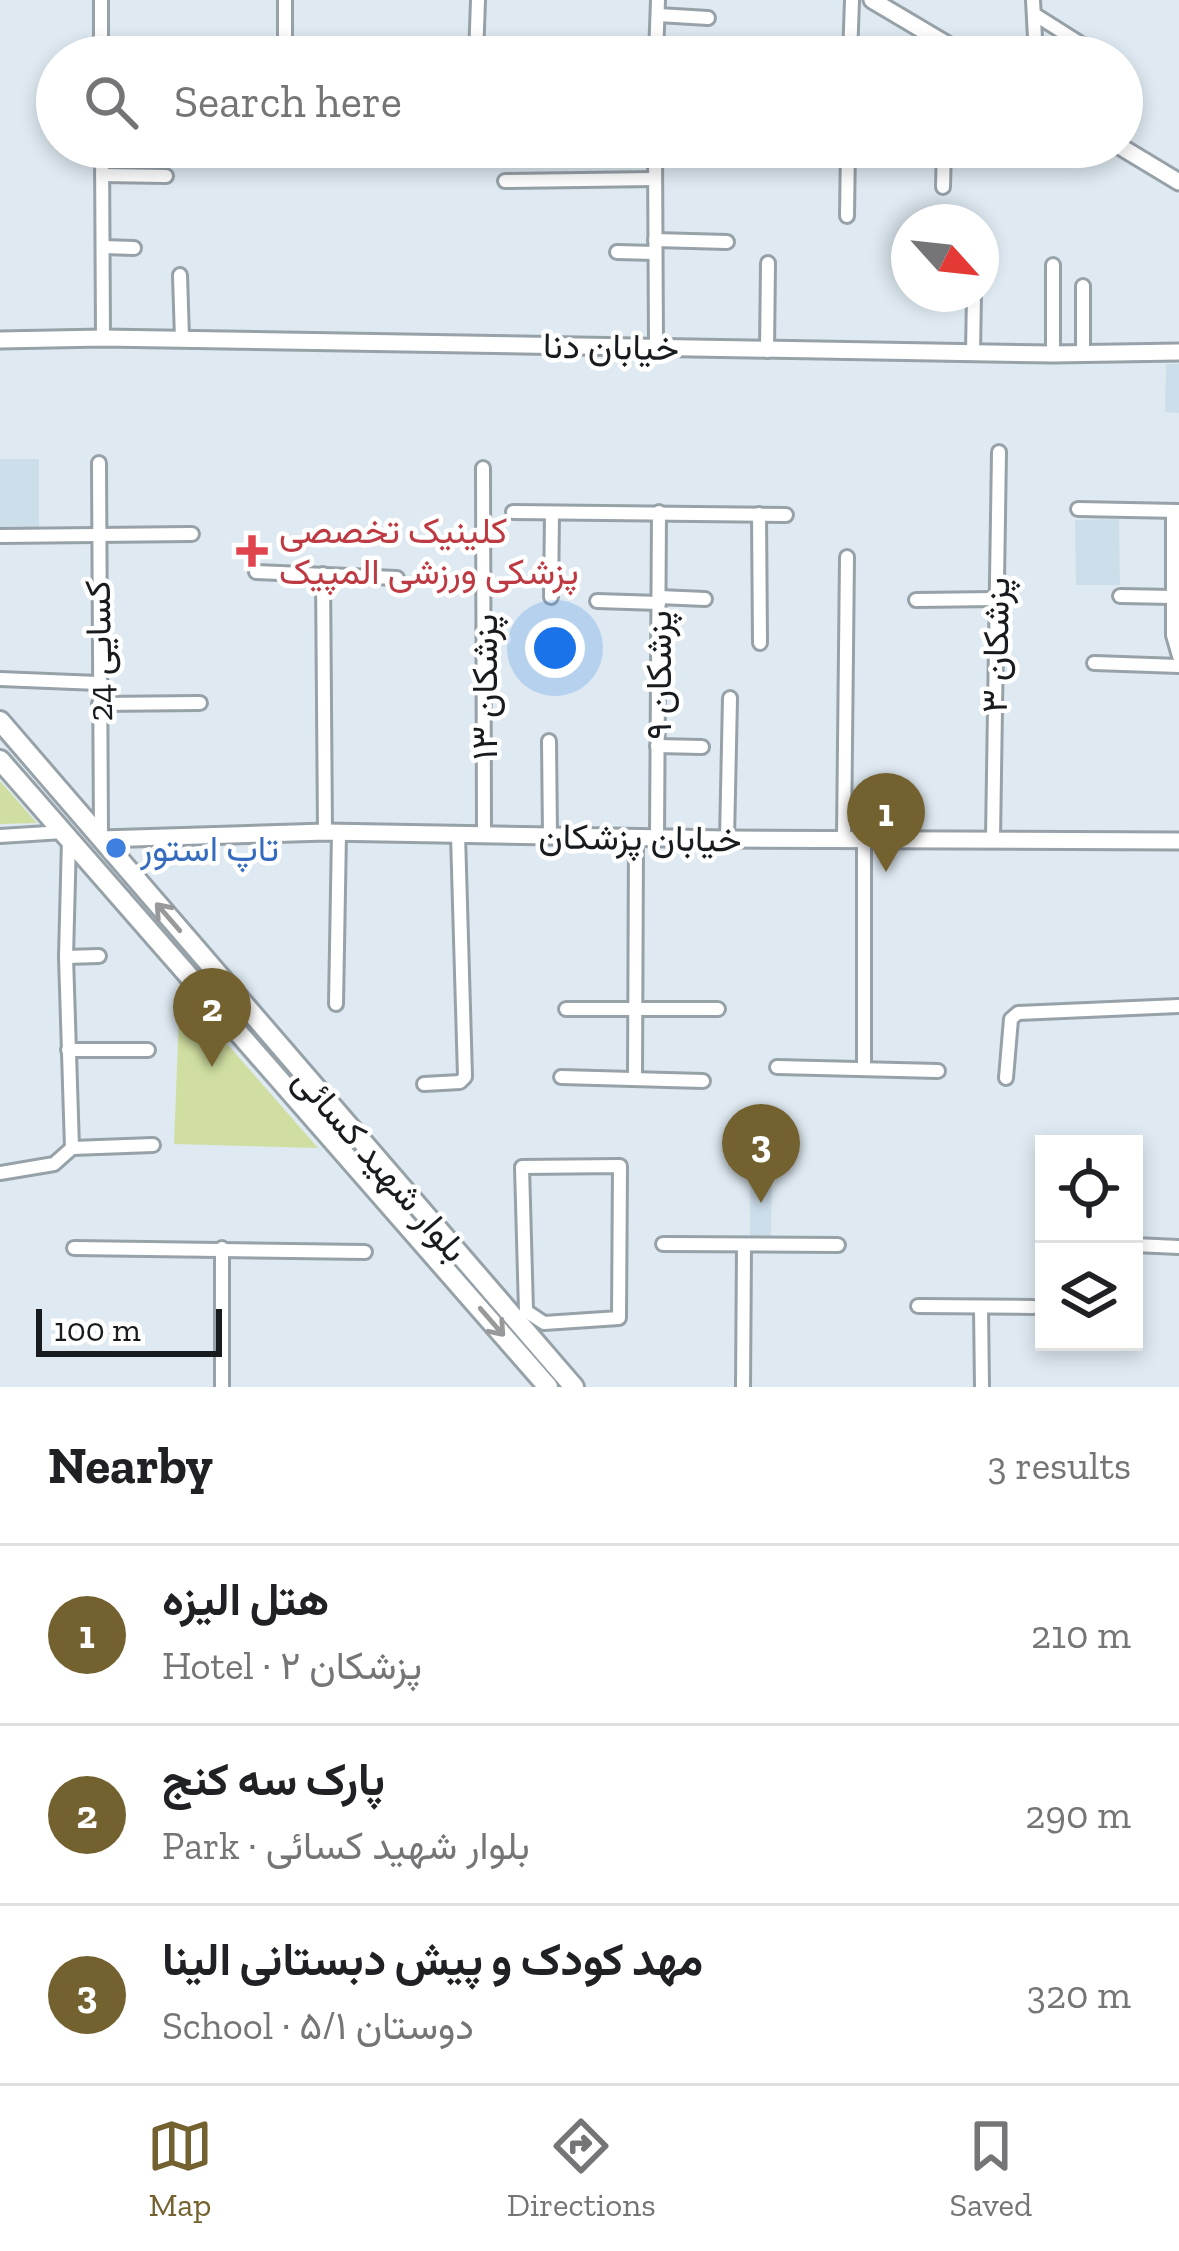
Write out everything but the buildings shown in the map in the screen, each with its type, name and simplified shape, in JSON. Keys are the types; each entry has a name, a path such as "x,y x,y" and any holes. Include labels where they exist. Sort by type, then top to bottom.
{"main road":[{"name":"بلوار شهید کسائی","path":"0,722 574,1387"},
{"name":"بلوار شهید کسائی","path":"0,760 548,1387"},
{"path":"356,1167 372,1154"}],"street":[{"path":"101,0 101,36"},
{"path":"285,0 285,36"},
{"path":"477,36 478,0"},
{"path":"851,36 852,0"},
{"path":"872,0 925,36"},
{"path":"1034,7 1073,36"},
{"path":"658,8 708,18"},
{"path":"1143,160 1179,182"},
{"path":"102,168 103,338"},
{"path":"655,168 656,347"},
{"path":"847,216 848,168"},
{"path":"943,168 943,188"},
{"path":"102,176 166,176"},
{"path":"505,181 655,179"},
{"path":"617,252 727,242"},
{"path":"103,248 134,248"},
{"path":"767,351 769,263"},
{"path":"1053,265 1053,354"},
{"path":"180,275 182,339"},
{"path":"1083,286 1083,353"},
{"path":"973,353 974,312"},
{"name":"خیابان دنا","path":"0,340 1179,352"},
{"name":"۳ پزشکان","path":"993,838 999,452"},
{"name":"کسایی 24","path":"99,463 101,838"},
{"name":"۱۳ پزشکان","path":"483,468 484,834"},
{"path":"1078,509 1176,511 1173,635 1179,656"},
{"path":"513,512 786,514"},
{"name":"۹ پزشکان","path":"657,838 659,512"},
{"path":"550,597 552,513"},
{"path":"759,514 760,643"},
{"path":"0,536 193,534"},
{"path":"844,838 847,556"},
{"path":"256,572 397,578"},
{"path":"323,574 336,1004"},
{"path":"1120,596 1173,597"},
{"path":"597,602 705,598"},
{"path":"916,600 995,598"},
{"path":"1094,663 1179,666"},
{"path":"0,679 98,683"},
{"path":"727,839 730,698"},
{"path":"99,704 200,703"},
{"path":"549,741 550,836"},
{"path":"658,746 702,747"},
{"name":"خیابان پزشکان","path":"101,838 332,832 1179,841"},
{"path":"0,836 66,835 72,1148"},
{"path":"424,1084 460,1082 465,1077 458,835"},
{"path":"634,1078 636,838"},
{"path":"864,839 864,1069"},
{"path":"66,957 99,956"},
{"path":"1006,1078 1013,1015 1179,1006"},
{"path":"566,1009 718,1009"},
{"path":"68,1049 148,1051"},
{"path":"777,1067 938,1071"},
{"path":"561,1077 703,1081"},
{"path":"0,1173 54,1164 72,1148 154,1145"},
{"path":"530,1338 544,1323 619,1318 620,1166 522,1167 526,1311 544,1323"},
{"path":"663,1244 838,1245"},
{"path":"1143,1245 1179,1247"},
{"path":"743,1387 744,1246"},
{"path":"74,1247 364,1252"},
{"path":"221,1248 222,1387"},
{"path":"918,1306 1033,1307"},
{"path":"981,1308 982,1387"}],"shaded area":[{"path":"1166,364 1179,364 1179,413 1165,412"},
{"path":"0,459 39,459 39,527 0,527"},
{"path":"1119,519 1120,585 1076,585 1075,520"},
{"path":"772,1166 771,1239 750,1239 750,1167"}],"green space":[{"path":"0,781 37,823 0,824"},
{"path":"180,990 318,1148 174,1144"}],"place":[{"name":"کلینیک تخصصی پزشکی ورزشی المپیک","path":"252,551"},
{"name":"تاپ استور","path":"116,848"},
{"name":"هتل الیزه","path":"886,872"},
{"name":"پارک سه کنج","path":"212,1067"},
{"name":"مهد کودک و پیش دبستانی الینا","path":"761,1203"}]}
